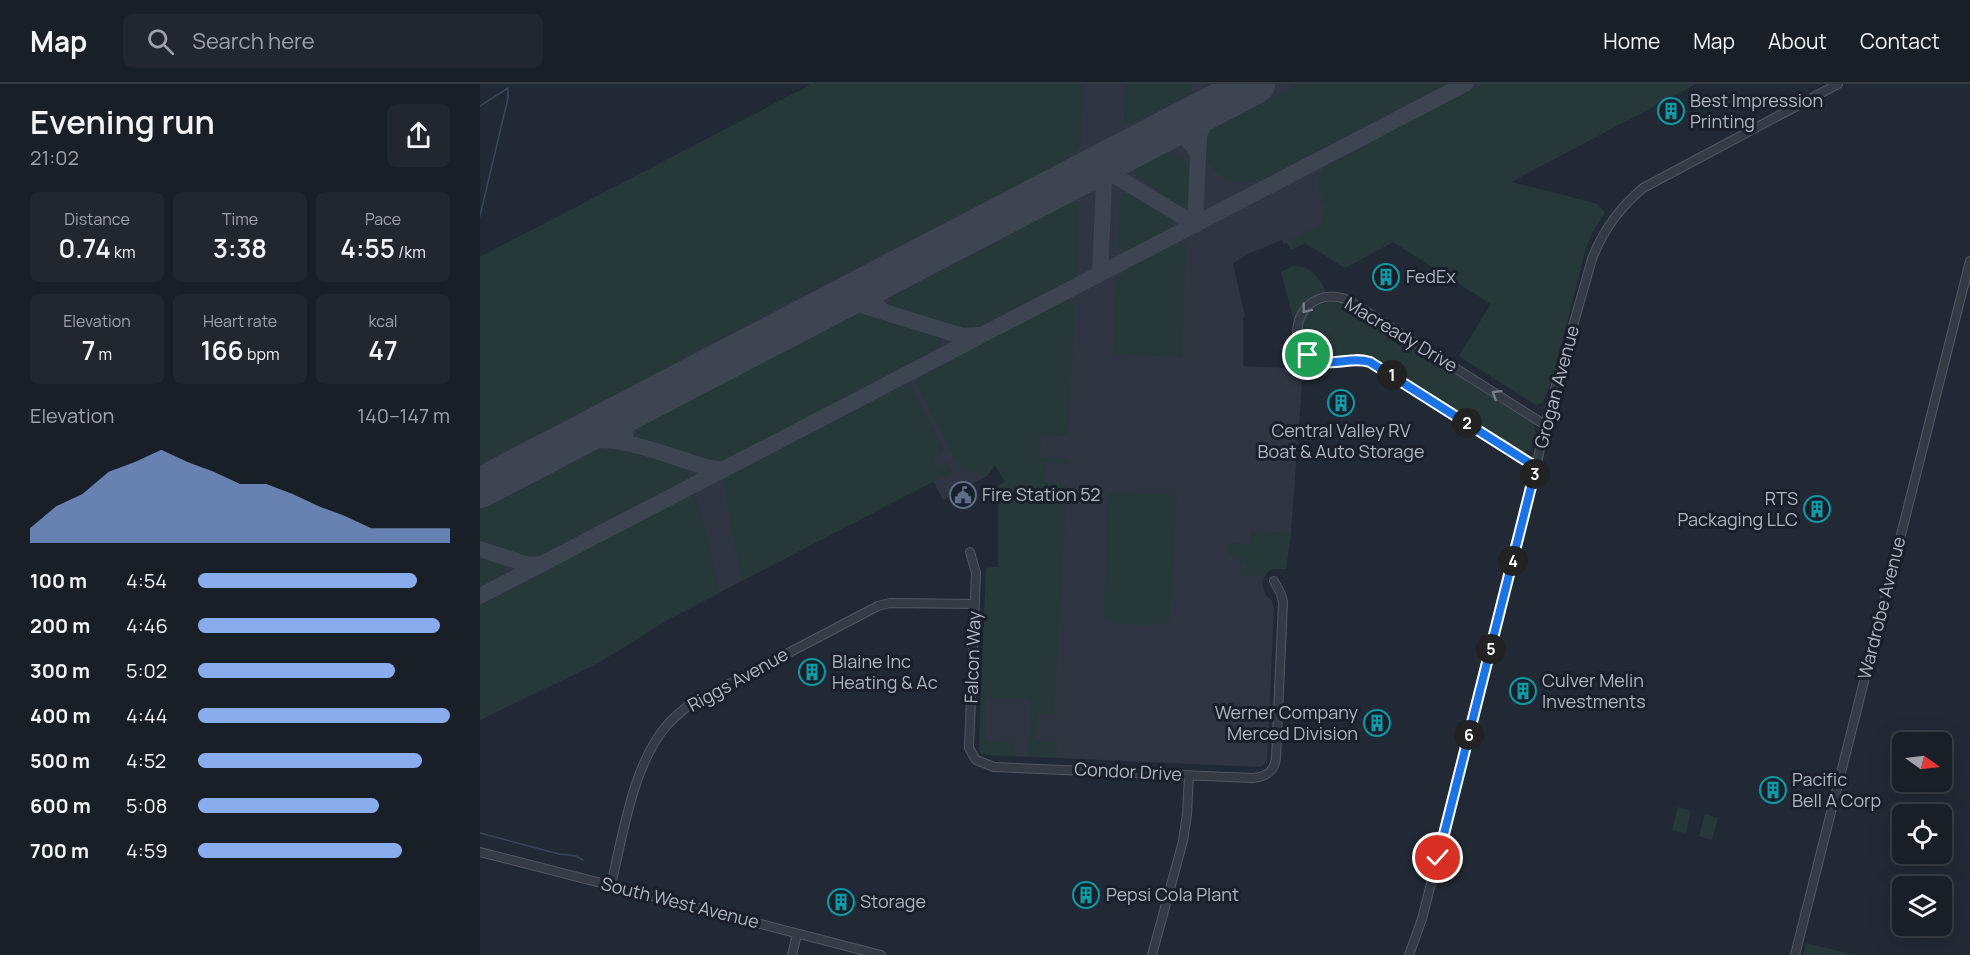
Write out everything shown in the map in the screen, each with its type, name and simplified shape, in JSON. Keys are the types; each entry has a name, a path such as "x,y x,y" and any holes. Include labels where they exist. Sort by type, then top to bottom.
{"street":[{"name":"Grogan Avenue","path":"1409,955 1422,919 1545,426 1592,259 1608,226 1622,207 1657,179 1838,84"},
{"name":"Wardrobe Avenue","path":"1795,955 1970,261"},
{"name":"Macready Drive","path":"1536,467 1370,362 1357,360 1327,364 1315,360 1299,342 1300,318 1304,309 1317,299 1332,297 1348,300 1545,426"},
{"name":"Falcon Way","path":"970,552 976,573 969,748 976,760"},
{"name":"Condor Drive","path":"976,760 994,767 1262,777 1269,774 1275,765 1283,602 1274,582"},
{"name":"Riggs Avenue","path":"611,885 644,763 668,724 689,705 878,606 890,603 975,604"},
{"path":"1152,955 1184,841 1188,814 1189,775"},
{"name":"South West Avenue","path":"480,852 881,955"},
{"path":"792,955 797,933"}],"shaded area":[{"path":"812,84 1696,84 1511,182 1597,204 1605,212 1591,235 1585,251 1552,380 1543,402 1536,405 1459,356 1491,304 1393,242 1345,268 1305,243 1291,250 1282,240 1250,253 1233,263 1245,317 1243,318 1243,366 1303,369 1291,533 1286,569 1277,567 1267,572 1262,583 1265,594 1272,601 1274,609 1267,762 1261,767 981,753 979,748 986,568 998,567 998,486 1005,482 995,465 987,476 943,500 933,481 669,619 600,662 480,720 480,257"},
{"path":"812,84 1084,84 1082,138 1075,154 480,464 480,257"},
{"path":"1125,84 1193,84 1188,95 1132,124 1124,120"},
{"path":"1299,84 1448,84 1262,180 1250,183 1238,182 1226,179 1217,173 1210,165 1206,155 1205,144 1210,131"},
{"path":"1483,84 1696,84 1511,182 1597,204 1605,212 1591,235 1585,251 1552,380 1543,402 1536,405 1459,356 1491,304 1393,242 1345,268 1305,243 1291,250 1287,242 1321,225 1326,207 1318,182 1324,167"},
{"path":"1165,154 1178,155 1187,164 1190,193 1186,205 1179,205 1136,176 1135,170"},
{"path":"1123,193 1130,193 1169,218 1172,221 1170,228 1129,250 1121,250 1118,245 1120,200"},
{"path":"1073,202 1078,204 1079,208 1077,273 1070,281 983,326 964,330 889,304 891,297"},
{"path":"1178,243 1183,243 1186,247 1182,357 1113,354 1116,286 1120,278 1142,260"},
{"path":"1293,266 1310,270 1326,291 1306,302 1299,310 1294,322 1281,272"},
{"path":"1066,300 1073,302 1075,308 1068,436 1041,435 1040,457 1067,459 1068,463 1045,462 1044,483 1067,485 1054,714 1037,713 1035,741 1057,742 1057,758 1028,757 1031,699 987,697 985,740 1015,743 1015,757 988,755 981,753 979,748 986,568 998,567 998,486 1005,482 995,465 987,476 960,468 916,382 921,376"},
{"path":"1332,301 1344,304 1533,423 1536,433 1531,450 1520,451 1374,358 1356,354 1328,359 1319,356 1304,341 1303,324 1313,309"},
{"path":"861,312 939,336 942,342 933,352 723,461 710,461 641,439 636,434 637,429"},
{"path":"907,383 911,386 943,448 942,453 932,460 936,467 947,462 952,472 742,581 724,486 725,481 731,475"},
{"path":"622,447 679,465 687,468 690,475 687,480 539,556 525,557 480,542 480,511 597,450"},
{"path":"1108,492 1177,495 1170,618 1164,624 1123,624 1104,617"},
{"path":"696,493 720,593 669,619 600,662 480,720 480,605"},
{"path":"1251,531 1291,533 1286,569 1272,569 1263,576 1239,575 1240,570 1246,570 1246,563 1240,562 1240,558 1228,557 1229,543 1250,544"},
{"path":"480,556 500,563 506,568 505,574 480,587"},
{"path":"1678,807 1691,811 1686,833 1672,830"},
{"path":"1705,814 1718,818 1712,840 1699,836"},
{"path":"1806,943 1855,955 1803,955"}],"waterway":[{"path":"480,106 508,88 508,98 480,216"},
{"path":"480,833 559,854 576,856 583,860"}],"taxiway":[{"path":"480,596 1465,84"},
{"path":"1195,225 1199,135 1209,115 1228,98"},
{"path":"1158,134 1171,132 1181,135 1190,142 1197,153"},
{"path":"1100,274 1104,182 1112,164 1130,149"},
{"path":"1075,178 1095,172 1112,174 1188,220 1201,221"},
{"path":"882,311 876,300 877,290 879,285 892,273"},
{"path":"827,307 839,303 855,303 962,336 979,335"},
{"path":"627,442 624,423 636,407"},
{"path":"557,448 590,440 606,440 636,445 715,469 725,469"},
{"path":"480,549 529,565 543,564"}],"runway":[{"path":"480,488 1255,84"}],"place":[{"name":"Best Impression Printing","path":"1671,111"},
{"name":"FedEx","path":"1386,277"},
{"name":"Central Valley RV Boat & Auto Storage","path":"1341,403"},
{"name":"Fire Station 52","path":"963,495"},
{"name":"RTS Packaging LLC","path":"1817,509"},
{"name":"Blaine Inc Heating & Ac","path":"812,672"},
{"name":"Culver Melin Investments","path":"1523,691"},
{"name":"Werner Company Merced Division","path":"1377,723"},
{"name":"Pacific Bell A Corp","path":"1773,790"},
{"name":"Pepsi Cola Plant","path":"1086,895"},
{"name":"Storage","path":"841,902"}],"route":[{"path":"1308,355 1327,364 1357,360 1370,362 1536,467 1438,858"}]}
